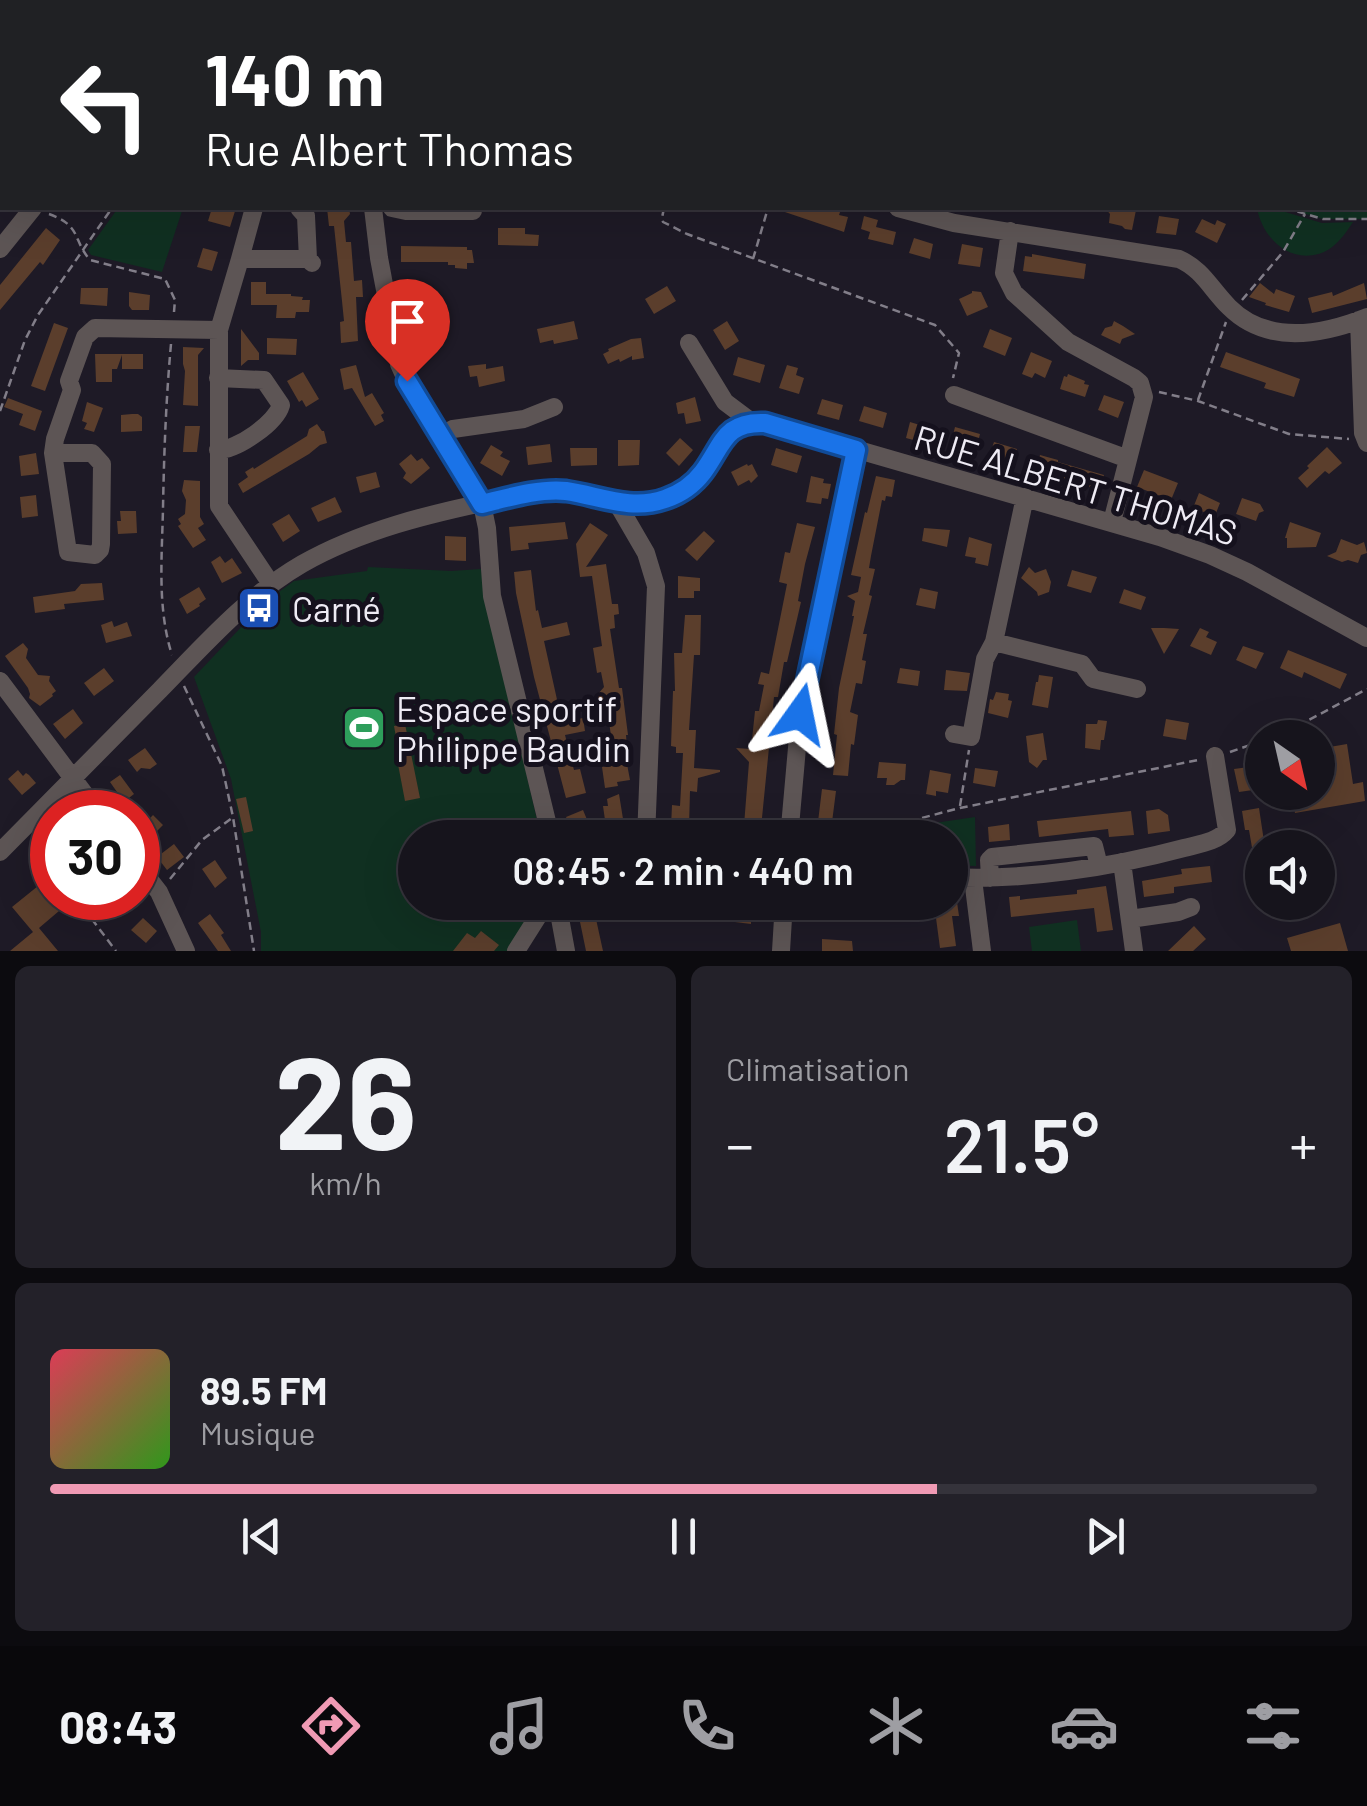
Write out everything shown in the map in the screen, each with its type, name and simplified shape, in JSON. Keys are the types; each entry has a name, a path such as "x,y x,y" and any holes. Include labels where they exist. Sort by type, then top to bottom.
{"street":[{"path":"0,249 31,210"},
{"path":"253,210 219,330 218,506 271,584"},
{"path":"240,259 310,261 306,216 300,210"},
{"path":"373,210 378,258 399,364 413,395 482,504 492,596 547,820"},
{"path":"401,210 472,211"},
{"path":"905,210 954,224 1179,259 1198,270 1232,310 1266,329 1291,334 1316,332 1363,318 1366,442"},
{"path":"1010,232 1004,273 1014,293 1068,342 1134,378 1143,388 1112,522"},
{"path":"53,453 92,453 102,464 102,544 95,554 68,552 53,453 85,337 95,328 219,330"},
{"name":"RUE ALBERT THOMAS","path":"690,342 725,402 753,422 1112,522 1210,555 1367,638"},
{"path":"218,378 264,380 281,405 272,422 228,450 218,450"},
{"path":"954,394 1128,459"},
{"path":"724,438 725,402"},
{"path":"440,436 453,429 524,419 554,407"},
{"path":"0,852 224,624 271,584 338,545 378,530 482,504 564,491 617,504 664,500 681,492 702,473 724,438 753,422"},
{"path":"791,820 800,714 856,450"},
{"path":"963,736 985,659 994,642 1025,497"},
{"path":"617,504 646,553 656,586 647,820"},
{"path":"994,642 1082,664 1093,679 1138,690"},
{"path":"0,682 81,790"},
{"path":"968,878 1099,866 1220,838 1227,830 1215,756"},
{"path":"1122,862 1134,951"},
{"path":"982,878 982,951"},
{"path":"160,896 186,951"},
{"path":"1130,919 1191,907"},
{"path":"516,951 536,920"},
{"path":"561,920 566,951"},
{"path":"781,951 783,920"}],"path":[{"path":"35,210 72,226 85,256 164,279 175,300 166,394 163,628 177,672 222,766 254,951"},
{"path":"0,411 32,328 111,210"},
{"path":"664,210 662,218 668,226 935,325 959,353 952,382 954,394"},
{"path":"752,260 767,210"},
{"path":"1292,210 1323,220 1367,219"},
{"path":"1198,401 1232,310 1283,252 1305,214"},
{"path":"1143,388 1198,401 1288,434 1366,442"},
{"path":"1309,720 1367,689"},
{"path":"960,808 963,736"},
{"path":"914,820 1245,747"},
{"path":"160,890 202,840 233,817"},
{"path":"93,920 116,951"}],"green space":[{"path":"117,210 182,210 162,272 91,255 88,250"},
{"path":"1258,210 1279,210 1322,223 1353,222 1329,249 1300,255 1280,247"},
{"path":"1292,210 1367,210 1367,219 1323,219"},
{"name":"Espace sportif Philippe Baudin","path":"368,567 481,569 537,820 398,820 398,920 530,920 507,951 261,951 261,932 231,779 194,677 265,602 294,581 367,571"},
{"path":"975,817 976,866 968,866 968,820 955,820"},
{"path":"1077,920 1081,951 1032,951 1029,927"}],"building":[{"path":"211,210 235,210 230,227 208,221"},
{"path":"327,210 349,210 344,221 346,242 351,242 354,281 362,280 363,297 356,297 358,341 341,343 342,301 334,226 329,226"},
{"path":"779,210 841,210 839,215 848,217 844,232"},
{"path":"1107,210 1136,210 1132,230 1109,223"},
{"path":"864,216 878,220 876,227 896,232 893,245 868,239 870,232 861,229"},
{"path":"1159,216 1179,219 1176,235 1156,233"},
{"path":"1202,219 1215,225 1217,220 1226,224 1217,243 1195,232"},
{"path":"46,228 60,240 43,265 40,262 0,310 0,285"},
{"path":"498,228 525,228 525,234 539,235 538,246 498,245"},
{"path":"914,238 933,244 930,259 909,253"},
{"path":"962,244 983,248 980,267 958,264"},
{"path":"401,246 467,247 472,250 474,263 467,263 467,269 455,268 448,262 401,262"},
{"path":"203,248 218,252 212,271 197,267"},
{"path":"1025,256 1086,264 1084,279 1023,271"},
{"path":"251,282 266,282 266,294 291,294 310,300 309,312 296,312 295,318 276,318 277,305 251,305"},
{"path":"1260,283 1274,294 1276,289 1295,296 1289,312 1249,297"},
{"path":"1364,283 1367,299 1312,313 1308,298 1332,292 1333,296"},
{"path":"667,286 676,301 654,314 645,299"},
{"path":"81,288 108,288 107,306 80,304"},
{"path":"972,291 981,292 988,307 967,316 959,299"},
{"path":"129,292 150,295 149,310 132,310"},
{"path":"574,321 578,339 540,343 537,329"},
{"path":"727,321 739,341 725,350 713,330"},
{"path":"1114,321 1135,334 1122,339 1120,344 1101,335"},
{"path":"54,323 68,328 45,391 31,386"},
{"path":"241,329 259,353 259,360 248,360 241,366"},
{"path":"990,329 1012,338 1005,356 983,347"},
{"path":"267,338 297,339 296,355 267,354"},
{"path":"641,338 644,358 632,360 632,356 608,364 603,354 608,349"},
{"path":"183,347 204,348 198,355 198,406 183,405"},
{"path":"1031,352 1052,361 1045,378 1035,373 1032,378 1022,374"},
{"path":"1226,352 1300,379 1294,397 1220,367"},
{"path":"95,354 143,354 143,369 122,369 122,355 117,369 112,369 112,382 96,382"},
{"path":"738,357 765,365 760,383 733,375"},
{"path":"486,364 486,369 503,366 505,381 479,387 477,376 470,377 468,366"},
{"path":"356,365 365,397 372,393 384,413 384,421 375,426 352,388 344,390 340,369"},
{"path":"787,365 798,368 796,375 804,378 799,394 779,388"},
{"path":"303,372 319,399 306,407 287,381"},
{"path":"1068,374 1089,385 1085,397 1060,389"},
{"path":"1104,395 1124,402 1118,418 1098,410"},
{"path":"695,397 701,421 686,424 676,403"},
{"path":"8,398 42,411 35,431 19,425 23,414 4,407"},
{"path":"822,399 843,405 839,420 817,414"},
{"path":"87,402 103,408 94,432 84,429 87,423 82,421"},
{"path":"864,406 887,413 883,428 859,421"},
{"path":"121,415 142,417 142,431 121,432"},
{"path":"910,422 933,429 928,444 906,438"},
{"path":"317,424 327,443 243,493 238,484 248,477 245,472 307,436"},
{"path":"185,426 200,426 197,452 183,452"},
{"path":"955,427 980,434 977,446 951,443"},
{"path":"680,438 693,450 679,466 666,453"},
{"path":"618,440 640,440 639,465 618,466"},
{"path":"994,442 1017,449 1016,460 1010,464 989,457"},
{"path":"550,444 552,462 528,465 526,447"},
{"path":"491,445 510,461 502,476 480,463"},
{"path":"1327,447 1342,463 1329,474 1325,471 1307,488 1298,478"},
{"path":"570,448 597,448 597,465 571,466"},
{"path":"776,448 802,456 797,473 771,465"},
{"path":"36,453 39,474 21,476 19,456"},
{"path":"411,454 417,461 422,458 430,468 411,484 403,478 406,473 399,464"},
{"path":"1040,455 1104,475 1100,490 1036,470"},
{"path":"752,464 758,476 751,483 749,480 738,486 731,472"},
{"path":"1144,470 1178,483 1171,500 1137,487"},
{"path":"376,472 380,487 360,493 356,477"},
{"path":"811,476 831,484 828,499 822,498 821,504 806,502"},
{"path":"876,476 895,480 892,497 882,500 869,568 875,569 863,634 867,634 862,660 866,661 862,684 856,683 850,712 858,715 848,776 833,775 839,688 854,616 855,601 847,596 858,592 861,577 851,575"},
{"path":"184,480 200,481 200,517 204,524 198,528 206,540 193,548 178,526 178,519 185,514"},
{"path":"1199,493 1220,503 1216,513 1193,508"},
{"path":"36,495 38,516 22,518 20,497"},
{"path":"335,497 342,512 318,522 311,508"},
{"path":"1242,498 1260,504 1264,511 1256,521 1236,514"},
{"path":"120,511 136,511 137,533 118,534"},
{"path":"289,514 300,531 283,542 272,524"},
{"path":"565,522 568,539 528,543 529,549 511,551 509,527"},
{"path":"1290,522 1321,533 1316,547 1287,548 1285,538"},
{"path":"590,523 608,535 586,567 606,564 612,604 618,604 615,628 610,629 628,735 624,748 630,780 605,788 602,767 615,765 607,707 600,708 598,694 604,687 593,648 602,646 592,576 580,577 576,544"},
{"path":"797,523 815,527 787,662 778,697 774,697 762,820 744,820 749,762 736,748 751,749 755,711 759,711 764,685 758,684 761,672 769,674 787,584 779,582 785,552 790,553"},
{"path":"924,528 950,530 947,547 922,541"},
{"path":"704,531 715,541 697,561 685,550"},
{"path":"445,536 466,537 466,561 445,560"},
{"path":"969,537 992,544 988,566 965,556"},
{"path":"1341,539 1357,545 1364,542 1367,553 1361,555 1358,563 1327,556 1336,552"},
{"path":"220,556 225,563 232,558 242,573 222,583 211,562"},
{"path":"1029,567 1035,573 1046,569 1051,582 1049,592 1038,596 1021,578"},
{"path":"531,570 542,628 567,622 570,635 544,641 562,722 583,718 585,731 565,735 574,770 580,769 586,793 566,798 516,593 514,572"},
{"path":"1072,570 1097,577 1091,593 1067,586"},
{"path":"678,576 700,578 700,591 694,591 694,598 678,598"},
{"path":"102,583 104,600 64,604 65,609 35,613 33,597 75,591 81,584"},
{"path":"199,587 206,599 187,614 179,599"},
{"path":"920,588 938,592 935,609 916,605"},
{"path":"1124,589 1146,597 1141,610 1119,603"},
{"path":"685,615 701,615 700,655 694,655 689,730 696,730 694,768 720,772 698,778 697,792 690,791 689,820 671,820 672,805 680,806 683,753 676,753 676,747 671,746 674,653 682,653"},
{"path":"112,621 114,627 127,622 132,636 106,643 101,625"},
{"path":"1151,628 1179,629 1164,654"},
{"path":"1200,628 1209,632 1206,637 1217,642 1211,655 1190,646"},
{"path":"23,643 28,649 26,658 38,675 50,676 56,691 40,706 29,698 28,688 5,656"},
{"path":"1243,646 1264,653 1256,669 1236,660"},
{"path":"1288,650 1347,674 1340,689 1304,672 1302,678 1280,668"},
{"path":"104,668 114,681 94,696 84,683"},
{"path":"900,668 920,671 918,686 897,683"},
{"path":"946,670 970,673 967,691 944,690"},
{"path":"1039,675 1053,677 1048,708 1032,705"},
{"path":"996,692 1009,694 1008,700 1012,701 1008,718 988,713 990,699"},
{"path":"73,709 83,723 65,739 53,724"},
{"path":"1166,719 1189,723 1186,740 1163,736"},
{"path":"1098,720 1107,721 1100,750 1085,748 1086,724 1097,724"},
{"path":"405,724 420,798 405,801 394,726"},
{"path":"1043,733 1047,760 1037,768 1029,762 1026,736"},
{"path":"1347,744 1353,784 1363,782 1365,801 1335,806 1335,746"},
{"path":"145,748 157,764 137,772 128,760"},
{"path":"879,762 906,764 905,780 886,785 887,778 877,778"},
{"path":"975,768 998,771 995,787 973,783"},
{"path":"1245,768 1245,791 1239,792 1234,769"},
{"path":"18,770 36,783 22,795 8,779"},
{"path":"930,770 951,774 948,793 926,794"},
{"path":"120,775 131,790 116,790 110,782"},
{"path":"822,789 836,791 832,820 818,820"},
{"path":"619,794 623,820 605,820 603,806 608,806 607,799"},
{"path":"246,797 253,831 244,833 236,799"},
{"path":"1159,809 1168,815 1170,831 1148,834 1146,811"},
{"path":"583,810 587,820 567,820 566,817"},
{"path":"1259,810 1262,830 1245,830 1242,811"},
{"path":"1131,811 1134,835 1109,837 1108,829 1039,837 1037,821"},
{"path":"1009,824 1010,840 989,842 988,827"},
{"path":"174,844 184,857 167,870 160,855"},
{"path":"215,860 227,878 215,888 202,869"},
{"path":"1210,866 1212,882 1174,887 1174,893 1144,897 1142,881 1182,874 1181,869"},
{"path":"1106,886 1113,930 1097,932 1094,908 1011,917 1009,897 1020,896 1020,900 1077,894 1077,890"},
{"path":"30,892 30,920 48,920 39,928 58,951 10,951 33,932 12,907"},
{"path":"210,914 231,951 218,951 198,923"},
{"path":"145,920 157,931 146,943 131,930"},
{"path":"580,920 596,920 603,951 586,951"},
{"path":"936,920 953,920 956,946 940,948"},
{"path":"1340,923 1348,951 1291,951 1287,938"},
{"path":"1194,926 1206,939 1193,951 1168,951"},
{"path":"481,931 499,945 494,951 453,951 467,933 475,938"},
{"path":"822,939 852,941 853,951 822,951"}],"place":[{"name":"Carné","path":"259,608"},
{"name":"Espace sportif Philippe Baudin","path":"364,728"}],"route":[{"path":"407,381 482,504 564,491 617,504 664,500 681,492 702,473 729,433 753,422 856,450 800,714"}]}
